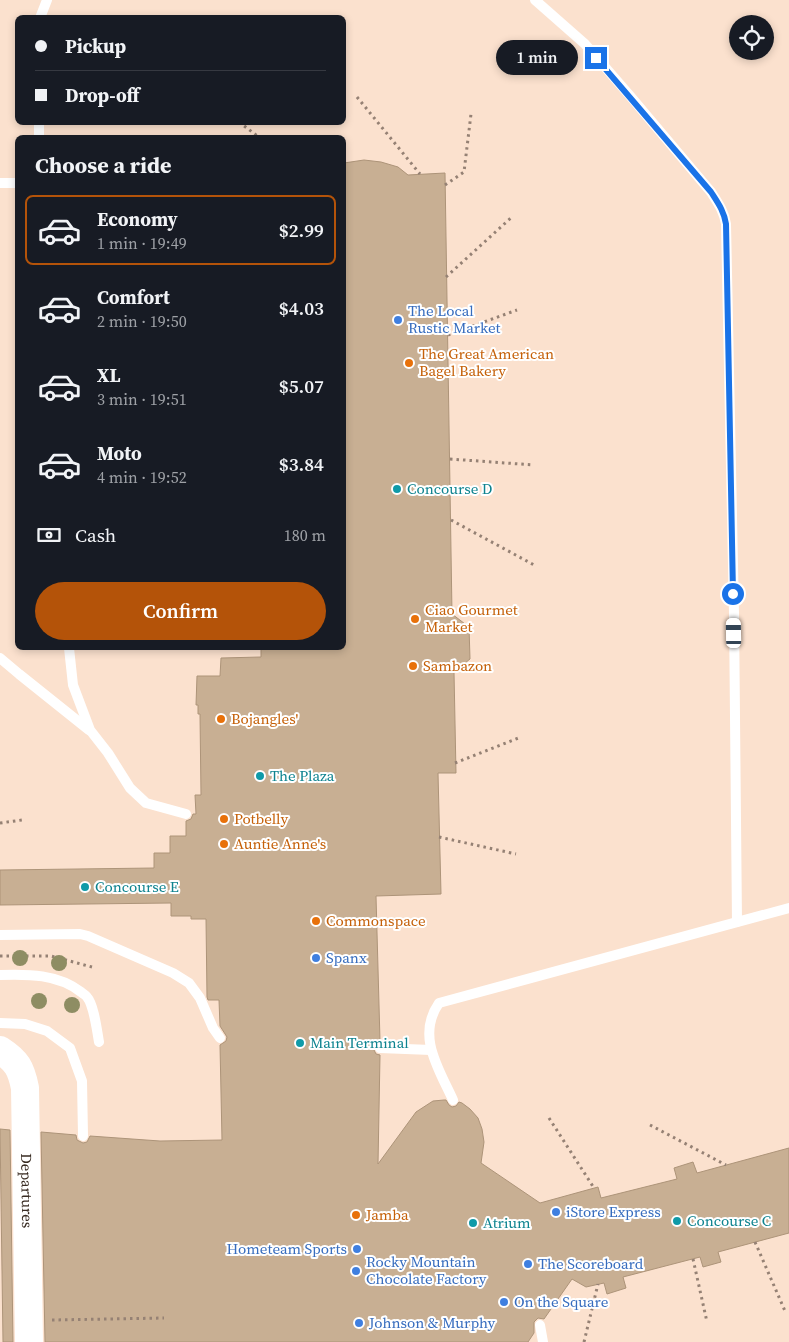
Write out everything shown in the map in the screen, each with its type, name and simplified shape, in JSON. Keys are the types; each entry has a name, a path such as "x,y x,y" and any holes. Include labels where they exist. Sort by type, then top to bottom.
{"main road":[{"name":"Departures","path":"0,1050 11,1057 22,1072 25,1088 29,1331"}],"lane":[{"path":"41,15 48,0"},
{"path":"535,0 585,44 605,67 711,192 719,203 726,224 734,614 737,922"},
{"path":"0,183 15,183"},
{"path":"69,650 73,685 90,730"},
{"path":"0,658 90,730 108,753 130,788 146,803 186,814"},
{"path":"453,1100 431,1050 429,1039 429,1028 433,1011 439,1003 789,908"},
{"path":"0,935 80,934 173,973 189,983 200,998 213,1028 220,1038"},
{"path":"0,975 28,974 63,980 77,989 88,997 95,1019 99,1042"},
{"path":"0,1023 25,1024 47,1031 70,1048 82,1081 83,1136"},
{"path":"380,1048 431,1050"},
{"path":"540,1325 543,1342"}],"path":[{"path":"357,97 420,174"},
{"path":"445,185 464,172 471,114"},
{"path":"243,125 256,135"},
{"path":"446,277 513,216"},
{"path":"448,335 517,310"},
{"path":"450,459 534,465"},
{"path":"451,520 536,566"},
{"path":"456,763 521,738"},
{"path":"0,823 22,820"},
{"path":"439,837 516,854"},
{"path":"0,956 51,956 92,967"},
{"path":"549,1118 594,1188"},
{"path":"650,1125 726,1165"},
{"path":"755,1242 785,1311"},
{"path":"693,1259 707,1322"},
{"path":"584,1342 598,1284"},
{"path":"29,1331 164,1318"}],"building":[{"path":"364,160 381,162 398,167 408,175 445,173 452,614 469,627 470,659 454,672 456,773 438,773 441,894 376,896 380,1041 374,1044 373,1048 376,1054 380,1055 378,1164 416,1112 433,1101 444,1100 452,1107 456,1106 459,1102 462,1103 478,1118 484,1142 481,1163 540,1203 598,1187 601,1198 677,1179 674,1168 693,1162 697,1173 789,1148 789,1233 718,1252 721,1262 703,1267 700,1257 623,1277 626,1288 607,1294 604,1283 586,1287 572,1279 544,1319 538,1318 534,1322 534,1333 528,1342 45,1342 41,1132 76,1135 77,1140 83,1143 87,1142 90,1136 160,1141 222,1140 220,1045 226,1041 227,1037 220,1026 219,1000 208,1000 207,997 206,919 191,919 191,916 171,916 171,903 0,905 0,870 154,868 154,853 170,853 170,836 186,836 186,821 191,819 193,814 196,814 195,795 201,795 200,714 198,714 198,705 196,705 197,676 220,676 221,658 261,657 261,650 346,650 346,163"},
{"path":"0,1129 10,1130 13,1342 3,1342"}],"place":[{"name":"The Local Rustic Market","path":"398,320"},
{"name":"The Great American Bagel Bakery","path":"409,363"},
{"name":"Concourse D","path":"397,489"},
{"name":"Ciao Gourmet Market","path":"415,619"},
{"name":"Sambazon","path":"413,666"},
{"name":"Bojangles'","path":"221,719"},
{"name":"The Plaza","path":"260,776"},
{"name":"Potbelly","path":"224,819"},
{"name":"Auntie Anne's","path":"224,844"},
{"name":"Concourse E","path":"85,887"},
{"name":"Commonspace","path":"316,921"},
{"name":"Spanx","path":"316,958"},
{"name":"Main Terminal","path":"300,1043"},
{"name":"iStore Express","path":"556,1212"},
{"name":"Jamba","path":"356,1215"},
{"name":"Concourse C","path":"677,1221"},
{"name":"Atrium","path":"473,1223"},
{"name":"Hometeam Sports","path":"357,1249"},
{"name":"The Scoreboard","path":"528,1264"},
{"name":"Rocky Mountain Chocolate Factory","path":"356,1271"},
{"name":"On the Square","path":"504,1302"},
{"name":"Johnson & Murphy","path":"359,1323"}],"route":[{"path":"596,58 711,192 719,203 724,215 726,224 733,594"}]}
